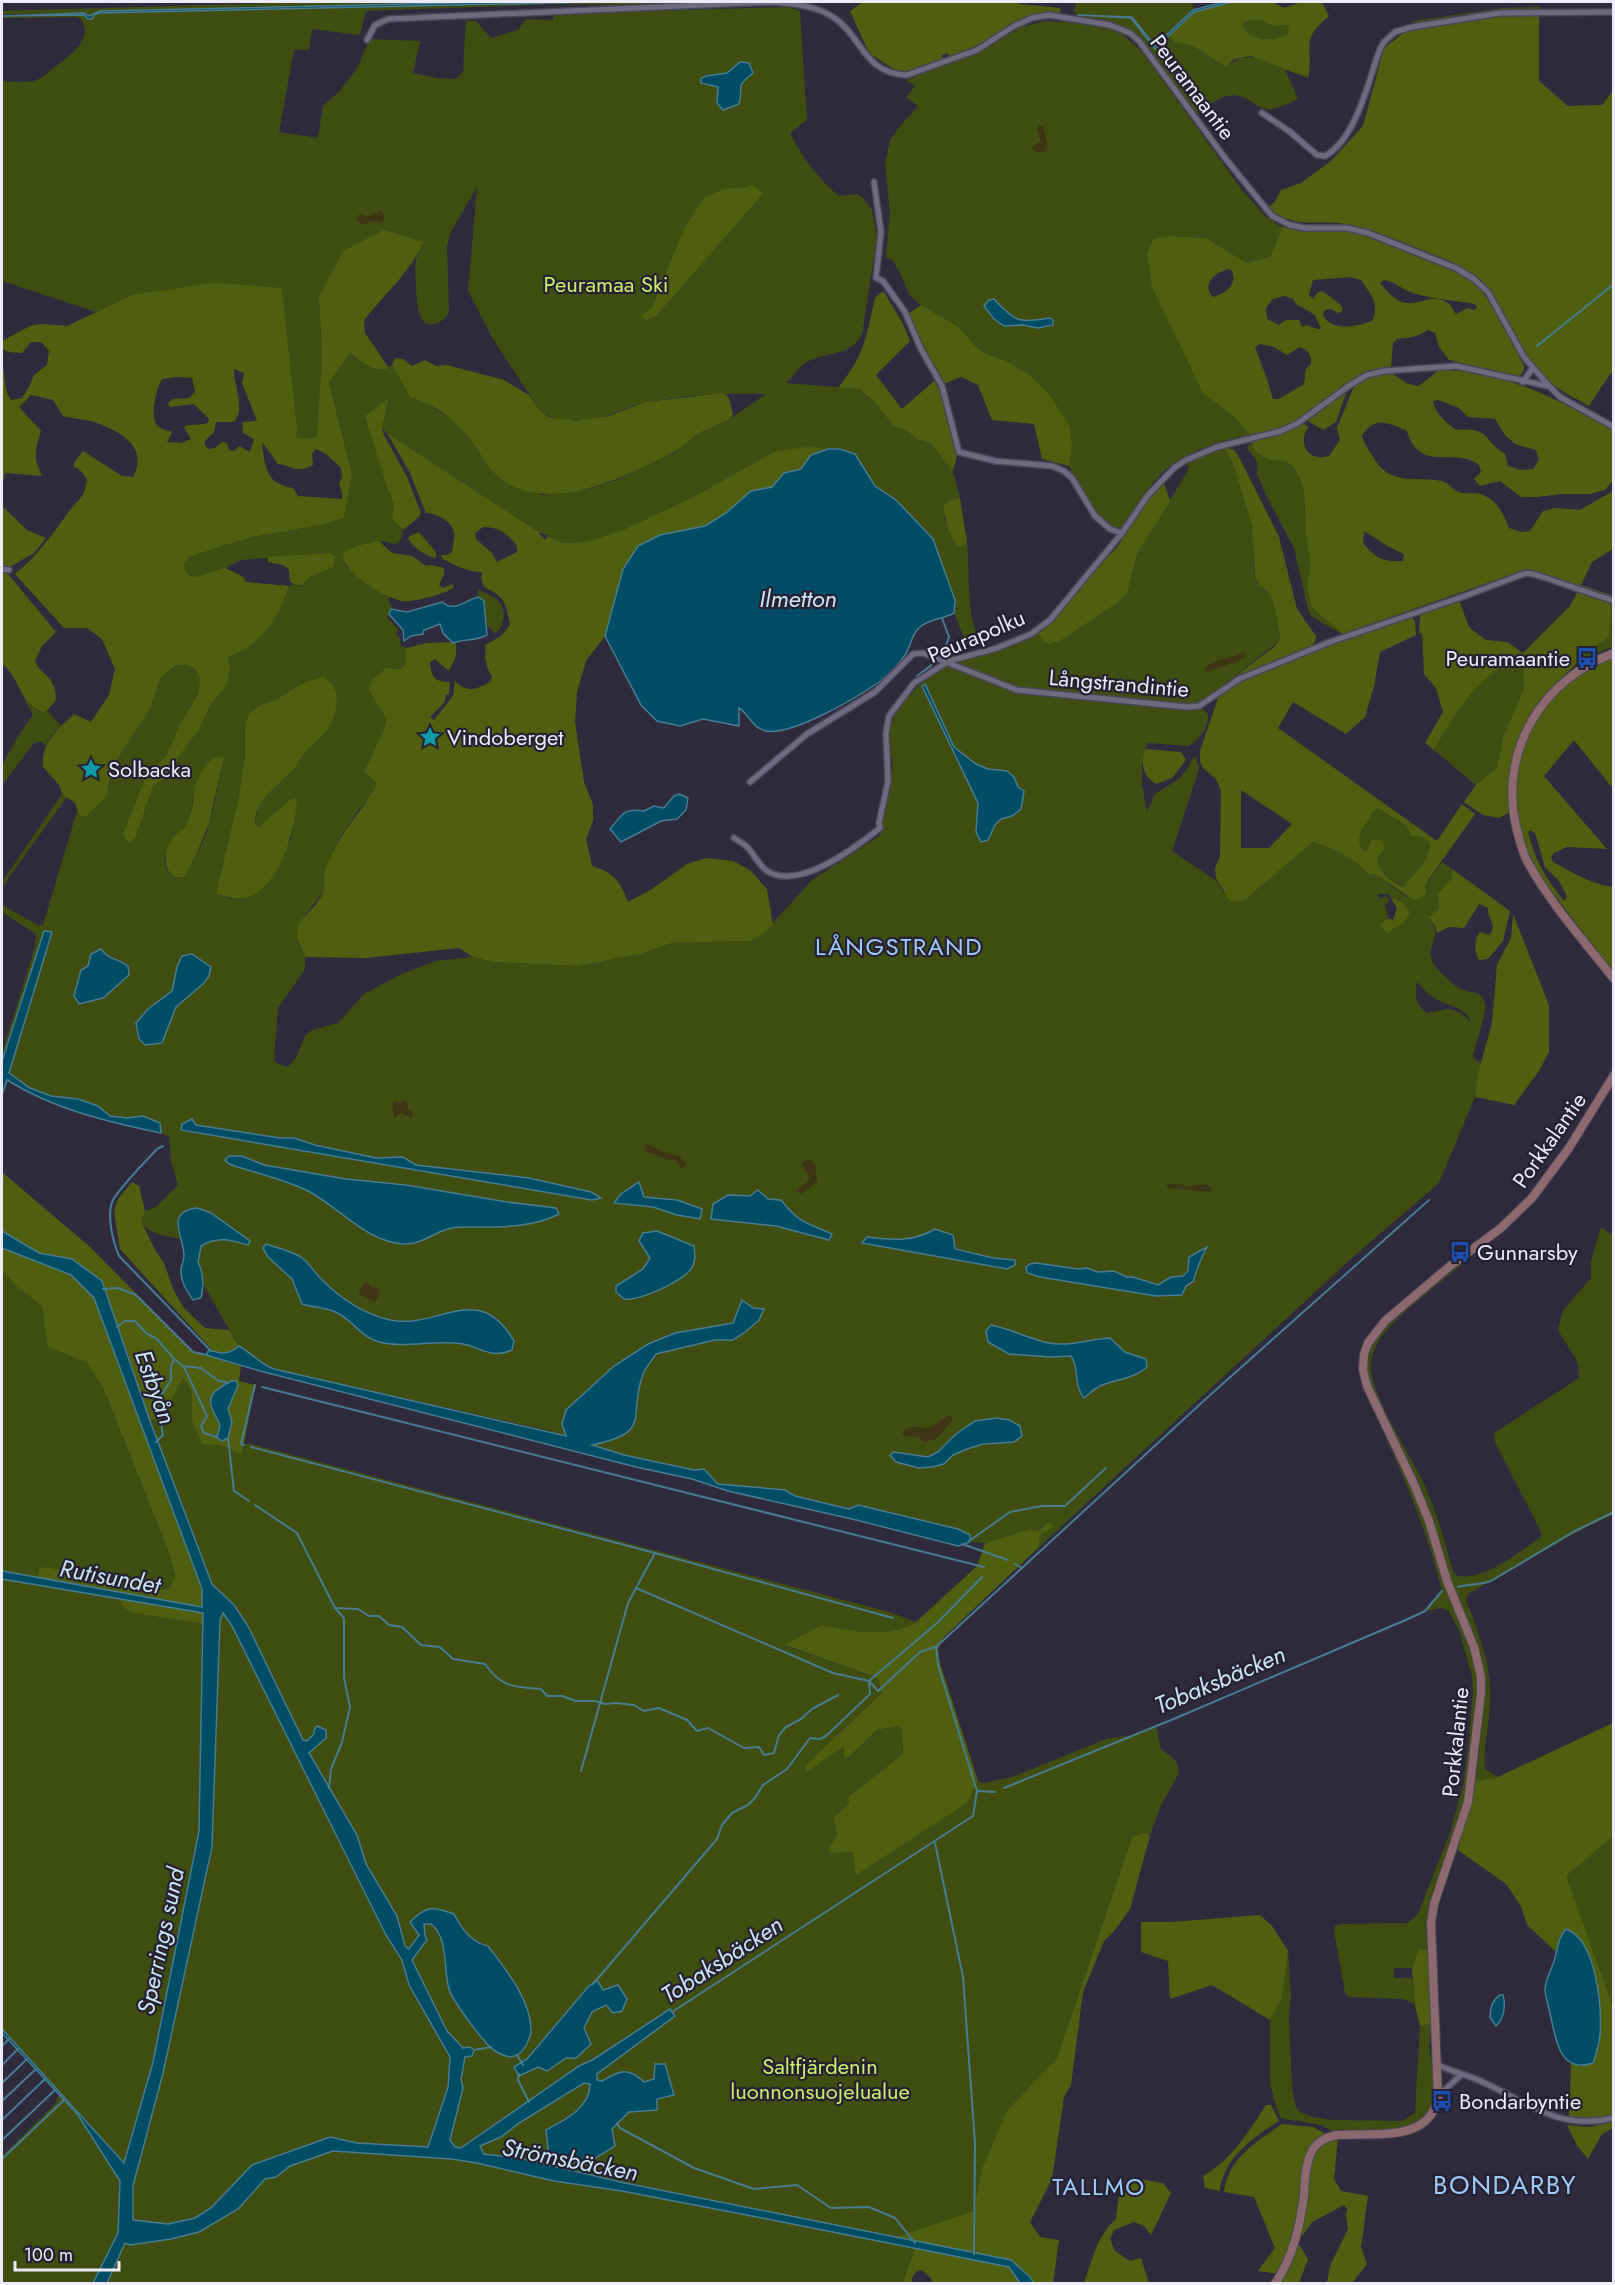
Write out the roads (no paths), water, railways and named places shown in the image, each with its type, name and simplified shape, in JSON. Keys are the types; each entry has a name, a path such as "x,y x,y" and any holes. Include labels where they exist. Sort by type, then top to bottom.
{"street":[{"name":"Peuramaantie","path":"367,40 375,25 388,19 772,2 807,5 823,11 844,27 867,57 881,69 897,75 907,75 977,50 1014,26 1032,18 1049,15 1110,25 1130,33 1139,41 1225,158 1272,216 1290,225 1305,228 1347,228 1368,233 1456,268 1474,279 1488,292 1518,347 1532,369 1548,387 1560,398 1614,427"},
{"path":"1262,113 1289,131 1317,155 1325,156 1337,147 1349,129 1360,108 1380,49 1395,32 1412,27 1500,13 1614,12"},
{"path":"874,182 881,232 876,278 882,281 904,312 942,386 959,452 995,461 1052,466 1064,471 1072,478 1095,516 1110,529 1122,533"},
{"name":"Peurapolku","path":"734,838 746,845 767,870 782,876 802,874 818,868 862,842 880,828 879,823 888,781 886,733 889,716 914,684 949,662 997,648 1031,634 1050,620 1122,533 1148,495 1175,467 1186,460 1217,447 1281,431 1299,423 1350,385 1367,375 1384,371 1456,366 1548,387"},
{"path":"1523,382 1532,369"},
{"path":"2,568 9,570"},
{"name":"Långstrandintie","path":"750,782 807,734 859,704 875,692 913,654 923,653 949,662 1017,690 1186,708 1199,706 1239,679 1330,642 1453,601 1526,573 1614,601"},
{"path":"1614,653 1575,672 1561,683 1539,708 1524,733 1518,750 1512,786 1514,817 1527,860 1555,902 1614,979"},
{"name":"Porkkalantie","path":"1275,2283 1288,2261 1295,2240 1301,2216 1307,2164 1311,2152 1317,2145 1337,2135 1414,2129 1430,2119 1434,2112 1437,2096 1437,2066 1431,1923 1434,1904 1464,1818 1471,1785 1481,1693 1481,1677 1474,1647 1447,1581 1429,1521 1403,1459 1367,1386 1363,1362 1368,1342 1385,1321 1450,1266 1501,1228 1533,1198 1569,1148 1614,1075"},
{"path":"1437,2066 1474,2079 1564,2121 1597,2122 1614,2118"},
{"path":"1437,2096 1461,2074"}],"water":[{"path":"495,2 594,2 99,13 92,19 84,15 2,16 84,13 89,16 100,11"},
{"path":"1232,2 1194,12 1155,49 1131,18 1077,15 1132,17 1155,46 1193,10"},
{"path":"740,62 749,63 753,73 742,84 739,104 723,110 717,103 718,87 701,83 701,78 727,73"},
{"path":"994,299 1014,317 1025,320 1050,318 1053,320 1053,325 1038,328 1023,325 1004,326 994,319 984,306 989,300"},
{"name":"Ilmetton","path":"828,449 840,449 855,454 875,486 896,500 933,539 955,600 954,613 921,626 903,658 879,682 824,714 792,728 766,731 754,724 739,708 739,726 703,719 680,726 657,721 641,705 605,636 623,569 638,546 660,535 705,526 726,513 751,491 772,487 784,473 801,469 811,455"},
{"path":"478,597 484,601 487,635 453,643 443,633 440,624 404,641 403,630 389,614 391,609 407,612 442,602 456,606"},
{"path":"925,684 954,747 976,764 988,769 1007,771 1014,777 1018,787 1024,791 1021,809 1012,816 1001,819 995,825 988,840 981,842 976,832 978,803 922,686"},
{"path":"679,794 688,798 686,810 677,819 661,821 621,842 610,829 627,811 644,811 654,806 664,808 674,796"},
{"path":"44,931 52,932 9,1073 30,1088 51,1096 78,1099 98,1106 110,1116 127,1118 143,1116 160,1123 161,1133 62,1107 7,1080 2,1095 2,1061"},
{"path":"101,949 108,956 128,966 129,975 103,998 79,1004 74,996 81,970 88,966 91,954"},
{"path":"192,954 211,967 209,976 176,1007 162,1043 145,1045 139,1039 136,1023 148,1009 172,991 182,956"},
{"path":"192,1119 196,1125 280,1138 294,1138 315,1145 376,1158 403,1157 416,1165 529,1178 591,1192 601,1198 592,1200 181,1130 182,1124"},
{"path":"229,1156 242,1156 264,1165 346,1179 406,1185 556,1208 559,1214 523,1225 452,1228 411,1244 390,1242 365,1231 308,1191 229,1164 225,1160"},
{"path":"639,1182 644,1197 677,1200 702,1209 700,1219 677,1215 653,1207 614,1203 621,1194"},
{"path":"758,1190 768,1199 781,1200 793,1214 804,1222 832,1234 829,1240 776,1226 711,1219 713,1204 728,1195 750,1196"},
{"path":"197,1208 211,1213 250,1241 248,1245 230,1240 219,1240 201,1246 198,1262 202,1275 202,1293 201,1298 193,1300 182,1278 181,1268 184,1256 178,1220 187,1210"},
{"path":"935,1229 953,1235 955,1249 993,1258 1015,1260 1015,1265 1007,1269 862,1243 867,1237 911,1238"},
{"name":"Strömsbäcken","path":"2,1231 39,1253 72,1259 102,1281 150,1421 212,1584 234,1605 248,1626 303,1740 307,1741 314,1734 317,1726 326,1730 326,1738 309,1753 357,1835 366,1864 397,1916 405,1946 409,1949 419,1935 410,1922 425,1910 435,1909 454,1914 468,1934 477,1942 488,1946 523,1997 531,2032 520,2053 512,2057 506,2056 490,2047 456,2002 447,1981 441,1937 431,1924 424,1924 427,1940 412,1960 447,2031 463,2048 470,2047 474,2050 472,2056 465,2057 461,2079 463,2088 450,2140 455,2147 461,2148 579,2066 594,2059 670,2009 675,2016 597,2074 597,2080 602,2081 613,2075 628,2072 644,2082 654,2079 655,2064 665,2064 674,2095 657,2099 657,2110 629,2112 612,2129 615,2146 589,2162 565,2162 549,2158 546,2130 575,2112 586,2100 590,2084 584,2083 519,2123 501,2137 480,2146 484,2154 519,2158 625,2183 1011,2260 1034,2283 1020,2283 1009,2267 622,2191 554,2181 477,2163 451,2159 333,2151 290,2166 276,2177 265,2179 238,2209 199,2232 171,2239 130,2245 125,2243 107,2283 93,2283 118,2233 120,2181 78,2115 2,2033 2,2029 124,2163 153,2062 199,1831 203,1613 2,1579 2,1571 202,1607 202,1589 94,1298 71,1275 2,1248","holes":["223,1613 232,1626 386,1935 402,1960 409,1985 450,2057 448,2087 428,2147 357,2143 330,2137 252,2165 211,2208 195,2218 168,2224 133,2220 133,2186 163,2073 212,1847 220,1620"]},
{"path":"657,1231 694,1246 693,1266 686,1274 660,1290 640,1297 624,1299 616,1292 616,1286 643,1269 650,1258 639,1241 643,1233"},
{"path":"266,1244 301,1257 335,1292 361,1309 380,1317 408,1321 457,1311 472,1310 486,1313 500,1323 514,1341 512,1350 493,1353 463,1344 400,1345 373,1340 339,1314 302,1304 292,1279 268,1257 263,1248"},
{"path":"1207,1247 1194,1281 1186,1286 1182,1295 1156,1296 1040,1277 1027,1273 1026,1267 1036,1263 1078,1269 1087,1268 1098,1272 1114,1271 1158,1285 1171,1277 1183,1276 1188,1271 1189,1257"},
{"path":"742,1300 753,1308 764,1309 759,1320 733,1340 715,1340 656,1354 643,1374 635,1421 631,1428 624,1435 592,1445 624,1455 694,1470 704,1469 718,1484 785,1490 795,1496 849,1509 858,1505 958,1529 970,1535 970,1542 958,1546 728,1491 692,1479 636,1467 260,1371 206,1355 209,1350 225,1353 239,1346 274,1369 566,1436 562,1424 566,1410 614,1366 648,1344 675,1333 733,1323"},
{"path":"991,1325 1057,1344 1110,1338 1125,1352 1146,1359 1147,1367 1131,1376 1100,1386 1084,1398 1079,1388 1071,1356 1009,1354 988,1342 986,1331"},
{"path":"231,1381 236,1381 238,1385 228,1409 232,1422 228,1438 222,1441 217,1437 220,1426 210,1402 213,1393"},
{"path":"997,1418 1009,1420 1020,1426 1022,1436 1014,1442 983,1444 967,1449 953,1455 944,1464 932,1467 919,1468 896,1462 890,1455 894,1452 928,1457 938,1452 956,1434 975,1421"},
{"path":"1566,1929 1585,1946 1591,1960 1600,2009 1600,2036 1593,2063 1582,2065 1567,2060 1558,2046 1545,1990 1559,1941"},
{"path":"597,1980 603,1990 618,1985 627,1999 622,2011 613,2013 606,2005 592,2012 584,2028 591,2044 576,2058 566,2058 547,2071 538,2067 519,2076 514,2067 527,2059 588,1987"},
{"path":"1503,1995 1504,1999 1503,2016 1496,2026 1490,2017 1490,2010 1493,2002"}],"waterway":[{"path":"1537,346 1614,284"},
{"path":"942,618 949,637 942,656"},
{"path":"917,676 934,663"},
{"path":"163,1146 157,1149 140,1167 113,1200 110,1213 113,1236 119,1256 211,1351"},
{"path":"977,1791 938,1665 936,1647 1209,1396 1429,1200"},
{"path":"103,1289 118,1288 136,1295 193,1352 207,1355"},
{"name":"Estbyån","path":"117,1327 125,1321 135,1321 146,1333 157,1339 183,1366 201,1368 217,1380 228,1383"},
{"name":"Estbyån","path":"156,1442 163,1435 157,1402 171,1380 171,1367 174,1359"},
{"path":"184,1367 207,1416 201,1426 204,1433 217,1437"},
{"path":"244,1445 241,1444 255,1385"},
{"path":"262,1387 984,1567"},
{"path":"228,1438 234,1491 249,1501"},
{"path":"251,1447 893,1618"},
{"path":"969,1541 1010,1512 1042,1506 1065,1506 1106,1468"},
{"path":"255,1505 297,1533 335,1608 344,1618 344,1678 350,1707 342,1742 331,1769 329,1788"},
{"name":"Tobaksbäcken","path":"1458,1587 1491,1581 1573,1532 1614,1512"},
{"path":"962,1544 1008,1560"},
{"path":"581,1771 628,1603 655,1553"},
{"path":"1015,1564 1022,1568"},
{"path":"593,1984 717,1839 722,1825 732,1813 748,1805 763,1785 787,1769 810,1738 820,1739 826,1736 870,1694 869,1681 937,1623 982,1577"},
{"path":"636,1588 833,1673 869,1681 878,1691 920,1652 935,1647"},
{"name":"Tobaksbäcken","path":"1004,1788 1408,1619 1425,1611 1442,1591"},
{"path":"335,1608 358,1609 369,1616 379,1616 389,1625 402,1627 421,1645 440,1647 453,1659 485,1664 497,1678 509,1685 541,1689 547,1696 562,1696 576,1701 634,1705 644,1711 659,1708 687,1720 697,1731 708,1728 744,1748 759,1747 764,1755 774,1753 779,1735 786,1727 838,1695"},
{"name":"Tobaksbäcken","path":"672,2012 973,1816 977,1791 995,1792"},
{"path":"935,1843 963,1977 975,2143 974,2254"},
{"path":"2,2046 9,2039"},
{"path":"474,2050 491,2047"},
{"path":"2,2065 18,2049"},
{"path":"517,2055 523,2065"},
{"path":"2,2083 27,2059"},
{"path":"2,2101 36,2069"},
{"path":"519,2074 518,2080 529,2102"},
{"path":"2,2120 45,2079"},
{"path":"2,2140 55,2090"},
{"path":"2,2159 64,2100"},
{"path":"617,2123 620,2128 694,2168 754,2189 797,2185 831,2208 869,2207 895,2218 915,2243"}],"place":[{"name":"Peuramaantie","path":"1587,658"},
{"name":"Vindoberget","path":"430,737"},
{"name":"Solbacka","path":"91,769"},
{"name":"Gunnarsby","path":"1460,1252"},
{"name":"Bondarbyntie","path":"1442,2101"}],"district":[{"name":"LÅNGSTRAND","path":"899,947"},
{"name":"BONDARBY","path":"1505,2185"},
{"name":"TALLMO","path":"1099,2187"}],"park label":[{"name":"Peuramaa Ski","path":"606,284"},
{"name":"Saltfjärdenin luonnonsuojelualue","path":"820,2078"}],"water label":[{"name":"Rutisundet","path":"110,1577"},
{"name":"Sperrings sund","path":"161,1941"}]}
